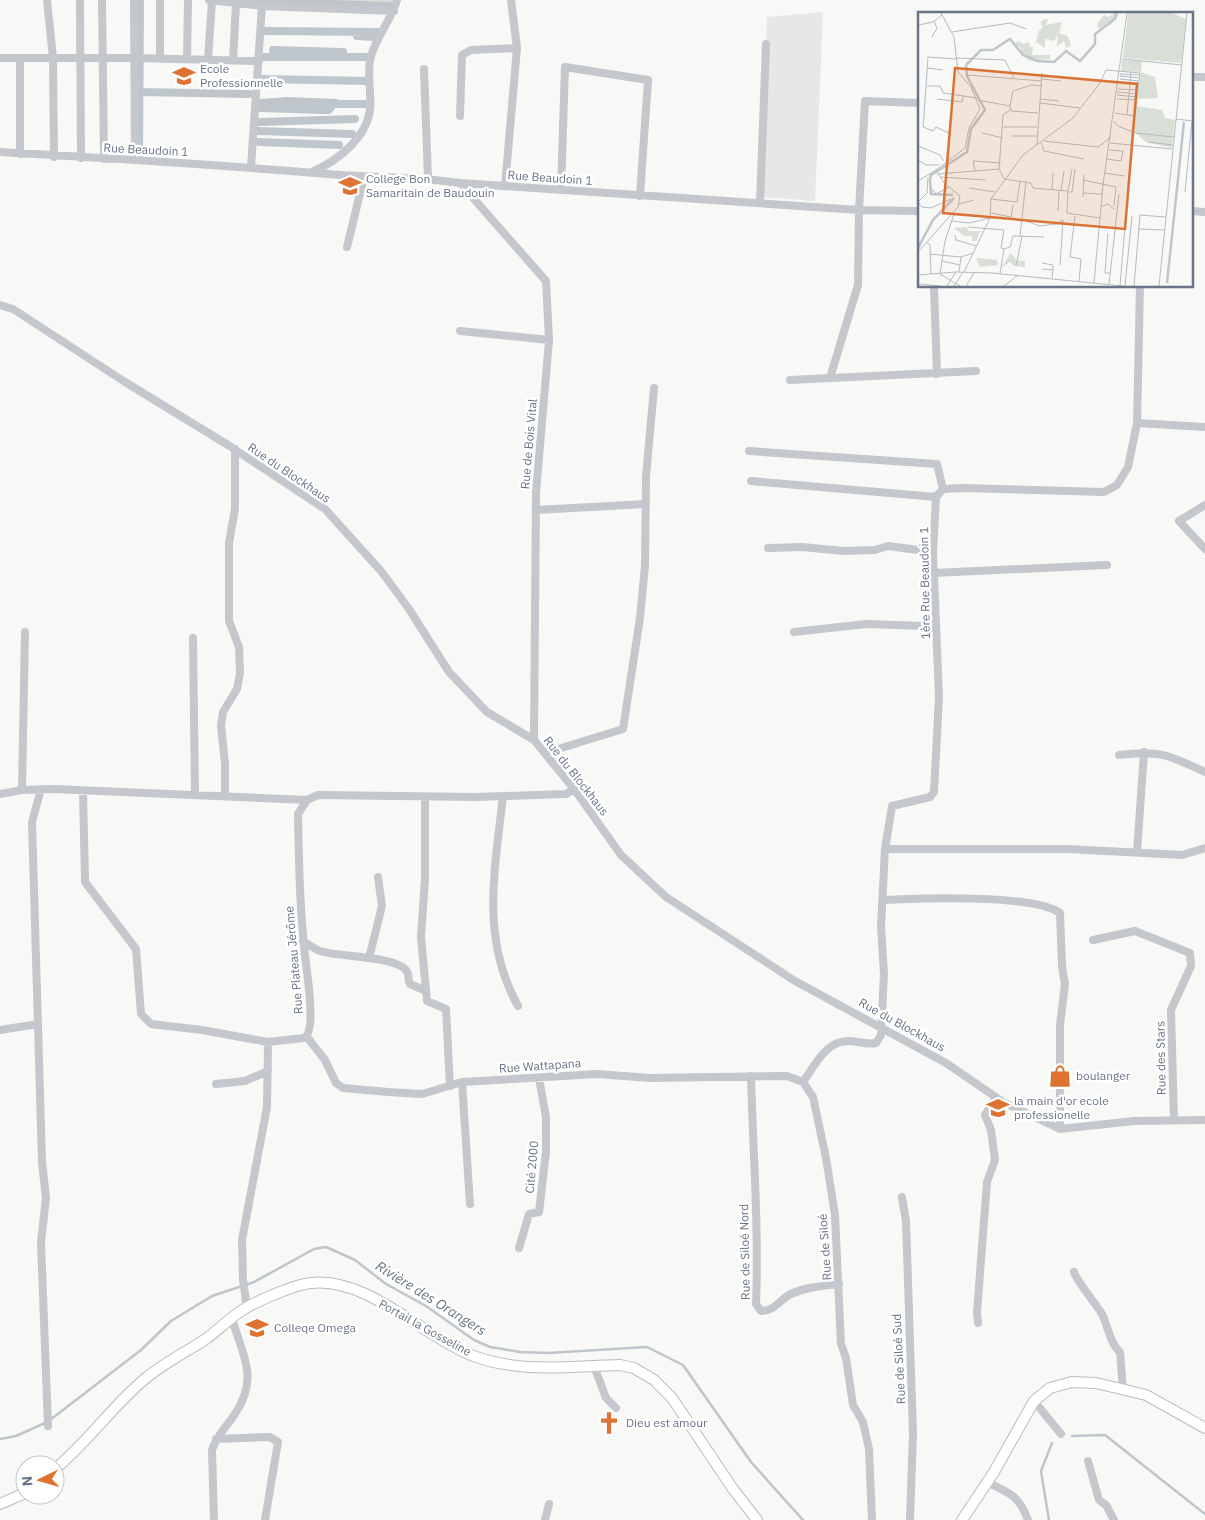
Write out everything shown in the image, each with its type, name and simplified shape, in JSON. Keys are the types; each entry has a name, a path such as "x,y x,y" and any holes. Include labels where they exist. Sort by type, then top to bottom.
{"street":[{"path":"47,0 53,58 54,157"},
{"path":"80,0 81,158"},
{"path":"102,0 104,159"},
{"path":"134,0 137,58 135,160"},
{"path":"160,0 160,59"},
{"path":"187,59 188,0"},
{"path":"208,60 210,0 262,6 394,11"},
{"path":"311,173 329,163 363,132 370,110 370,58 383,26 394,11 397,0"},
{"path":"505,186 517,48 511,0"},
{"path":"233,61 236,3"},
{"path":"252,168 262,6"},
{"path":"760,203 766,44"},
{"path":"460,116 462,56 471,50 517,48"},
{"path":"0,58 137,58 259,61"},
{"path":"20,58 20,154"},
{"path":"561,190 565,67 648,80 640,196"},
{"path":"424,69 428,178"},
{"path":"1192,77 1205,77"},
{"path":"830,378 858,285 859,210 865,101 918,103"},
{"name":"Rue Beaudoin 1","path":"0,152 364,177 428,178 460,183 640,196 859,210 918,211"},
{"path":"347,247 364,177"},
{"name":"Rue de Bois Vital","path":"460,183 546,281 549,340 536,510 534,740"},
{"path":"1192,211 1205,212"},
{"path":"934,288 937,374"},
{"path":"751,481 936,497 943,489 964,488 1104,492 1117,485 1128,467 1137,424 1140,288"},
{"name":"Rue du Blockhaus","path":"0,305 13,309 125,382 235,449 325,509 381,571 409,609 449,672 487,712 534,740 574,789 621,855 666,897 795,981 946,1063 996,1097 1060,1129"},
{"path":"460,331 549,340"},
{"path":"790,380 976,371"},
{"path":"545,753 623,728 640,618 645,566 646,504 654,388"},
{"path":"1137,424 1205,427"},
{"path":"225,796 221,725 223,712 237,689 240,673 239,647 229,621 229,543 235,509 235,449"},
{"path":"748,451 937,464 943,489"},
{"name":"1ère Rue Beaudoin 1","path":"881,1026 884,974 881,926 886,849 892,806 930,797 934,792 939,697 934,573 936,497"},
{"path":"536,510 646,504"},
{"path":"1205,505 1179,521 1205,549"},
{"path":"768,548 802,547 844,551 875,550 888,546 934,552"},
{"path":"934,573 1108,565"},
{"path":"794,632 826,630 845,624 924,626 936,630"},
{"path":"22,790 25,632"},
{"path":"193,638 195,795"},
{"path":"1137,852 1144,752"},
{"path":"1118,755 1144,752 1170,756 1205,772"},
{"path":"41,789 32,822 42,1162 46,1198 41,1242 48,1426"},
{"path":"0,794 41,789 307,800 318,795 425,797 566,794 574,789"},
{"path":"83,791 85,882 136,949 142,1014 147,1022 268,1042 307,1037"},
{"path":"502,796 492,907 504,975 518,1006"},
{"path":"425,797 425,879 421,937 427,1001 446,1009 450,1086"},
{"name":"Rue Plateau Jérôme","path":"307,800 298,814 303,941 310,998 310,1030 307,1037"},
{"path":"886,849 1068,849 1182,855 1205,848"},
{"path":"369,958 382,906 378,877"},
{"path":"883,900 1004,900 1052,907 1060,913 1062,966 1065,984 1060,1025 1060,1129 1174,1119 1205,1120"},
{"name":"Rue des Stars","path":"1092,940 1135,931 1190,953 1191,966 1171,1010 1174,1119"},
{"path":"303,941 318,950 329,953 369,958 402,967 408,974 410,984 426,991"},
{"path":"0,1030 38,1024"},
{"path":"803,1082 824,1051 836,1042 850,1041 863,1044 876,1042 881,1035 881,1026"},
{"name":"Rue Wattapana","path":"307,1037 325,1060 336,1083 343,1088 422,1094 462,1082 596,1074 650,1078 786,1076 803,1082"},
{"path":"247,1308 243,1280 242,1240 267,1107 268,1042"},
{"path":"216,1084 245,1081 268,1071"},
{"name":"Rue de Siloé Nord","path":"751,1076 754,1193 758,1238 756,1304 761,1311 767,1312 790,1294 839,1284"},
{"name":"Cité 2000","path":"519,1248 529,1214 539,1212 546,1152 546,1117 539,1078"},
{"path":"462,1082 470,1204"},
{"name":"Rue de Siloé","path":"803,1082 813,1097 826,1158 835,1215 841,1344 846,1358 853,1405 863,1422 870,1448 872,1520"},
{"path":"978,1323 977,1312 988,1182 995,1160 991,1130 985,1115 996,1097"},
{"name":"Rue de Siloé Sud","path":"902,1197 906,1221 913,1432 910,1520"},
{"path":"1074,1272 1075,1277 1086,1289 1101,1313 1115,1348 1120,1352 1123,1390"},
{"name":"Portail la Gosseline","path":"65,1459 146,1378 217,1331 247,1308 309,1283 336,1284 353,1289 411,1318 432,1333 477,1357 525,1368 627,1367 654,1380 672,1398 733,1490 757,1520"},
{"path":"214,1520 212,1450 216,1439 242,1403 248,1386 249,1374 232,1319"},
{"path":"594,1366 606,1398 616,1408"},
{"path":"962,1520 987,1482 1034,1401 1050,1388 1072,1382 1096,1383 1146,1395 1205,1428"},
{"path":"1034,1401 1061,1434"},
{"path":"216,1439 270,1437 278,1442 265,1520"},
{"path":"1088,1461 1100,1500 1114,1520"},
{"path":"987,1482 1017,1498 1022,1504 1028,1520"},
{"path":"0,1504 15,1497"},
{"path":"545,1520 549,1504"}],"shaded area":[{"path":"823,12 815,201 761,197 767,17"}],"green space":[{"path":"257,0 394,0 391,4"}],"waterway":[{"path":"139,158 140,0"},
{"path":"247,1 390,6"},
{"path":"265,31 377,32"},
{"path":"357,36 375,37"},
{"path":"273,50 343,52"},
{"path":"264,57 368,57"},
{"path":"262,79 369,81"},
{"path":"139,92 249,94"},
{"path":"261,103 288,101 336,103"},
{"path":"261,108 329,110 333,104 369,104"},
{"path":"260,122 355,119"},
{"path":"259,131 352,134"},
{"path":"259,142 339,145"},
{"name":"Rivière des Orangers","path":"50,1420 141,1350 171,1321 212,1296 254,1282 314,1249 326,1247 355,1260 386,1284 426,1306 474,1340 490,1347 520,1352 548,1353 647,1347 683,1365 751,1462 803,1520"},
{"name":"Rivière des Orangers","path":"0,1439 16,1436 45,1423"},
{"name":"Rivière des Orangers","path":"1072,1436 1105,1435 1205,1514"},
{"name":"Rivière des Orangers","path":"1049,1520 1041,1471 1052,1443"}],"place":[{"name":"Ecole Professionnelle","path":"184,76"},
{"name":"College Bon Samaritain de Baudouin","path":"350,186"},
{"name":"boulanger","path":"1060,1076"},
{"name":"la main d'or ecole professionelle","path":"998,1108"},
{"name":"Colleqe Omega","path":"257,1328"},
{"name":"Dieu est amour","path":"609,1423"}]}
